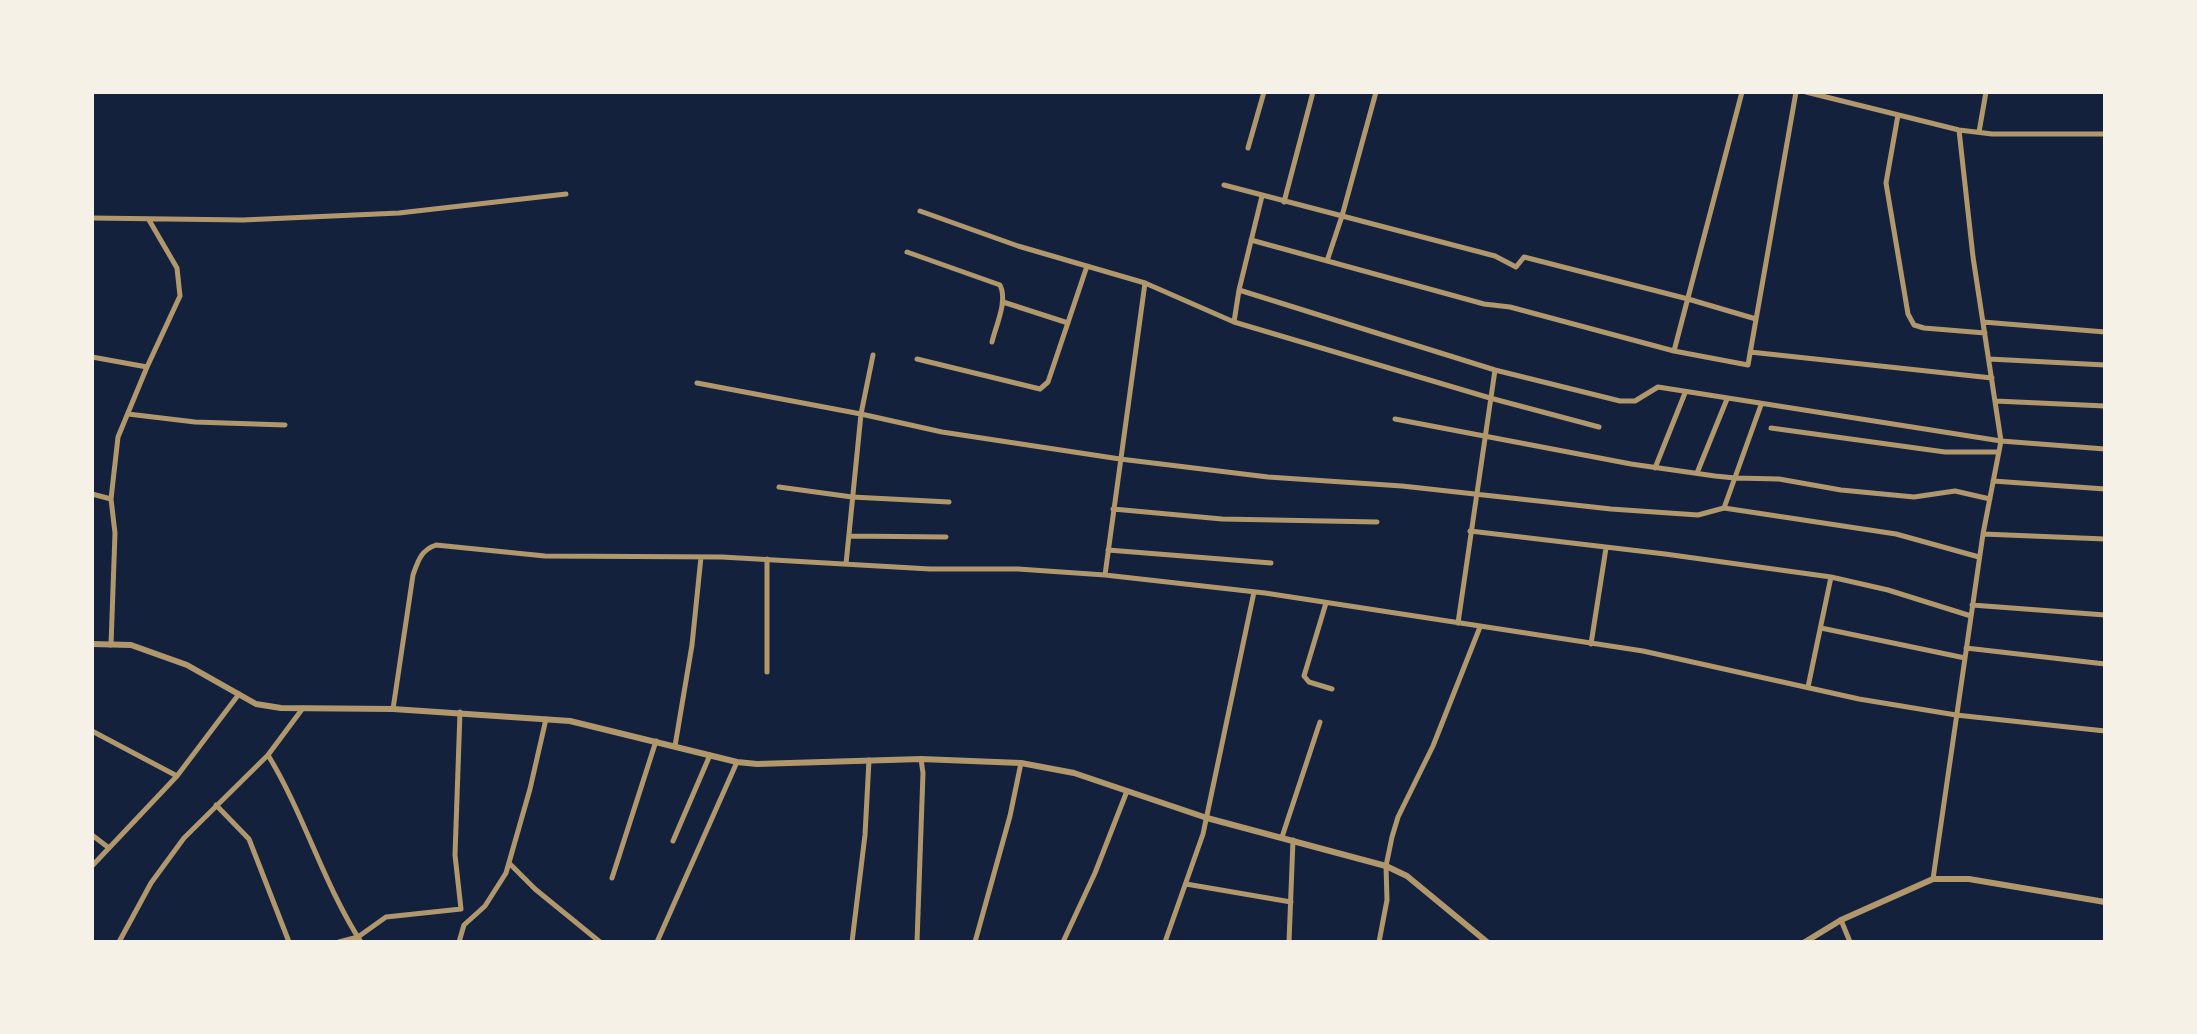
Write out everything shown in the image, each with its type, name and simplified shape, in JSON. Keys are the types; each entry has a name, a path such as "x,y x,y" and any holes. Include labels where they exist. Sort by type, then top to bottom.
{"street":[{"path":"1248,148 1264,92"},
{"path":"1284,202 1313,92"},
{"path":"1327,261 1376,92"},
{"path":"1674,351 1742,92"},
{"path":"1251,240 1484,304 1510,307 1674,351 1748,365 1796,92"},
{"path":"1806,92 1959,130 2105,134"},
{"path":"1979,132 1986,92"},
{"path":"1898,115 1886,183 1908,314 1914,325 1924,328 1985,333"},
{"path":"1933,879 1979,557 2001,441 1973,257 1959,130"},
{"path":"1224,185 1495,256 1516,267 1524,257 1756,319"},
{"path":"92,218 243,220 399,213 566,194"},
{"path":"1234,322 1262,196"},
{"path":"920,211 1018,246 1145,283 1234,322 1599,427"},
{"path":"111,645 115,533 111,499 118,437 180,296 177,268 148,219"},
{"path":"907,252 1000,285 1003,302 992,342"},
{"path":"917,359 1040,389 1048,382 1087,266"},
{"path":"1105,575 1145,283"},
{"path":"1239,290 1495,370 1620,401 1635,401 1658,387 2001,441 2105,449"},
{"path":"1003,302 1068,323"},
{"path":"1983,322 2105,332"},
{"path":"1750,352 1992,378"},
{"path":"846,564 861,414 873,355"},
{"path":"92,357 147,367"},
{"path":"1989,359 2105,365"},
{"path":"1458,623 1495,370"},
{"path":"697,383 942,432 1120,459 1268,477 1402,486 1611,509 1698,515 1724,508 1896,534 1979,557"},
{"path":"1655,468 1685,393"},
{"path":"1697,473 1727,399"},
{"path":"1995,401 2105,406"},
{"path":"1724,508 1761,405"},
{"path":"128,414 195,422 285,425"},
{"path":"1395,419 1655,468 1735,478 1779,479 1841,490 1914,497 1955,491 1990,499"},
{"path":"1771,428 1945,452 1999,452"},
{"path":"1993,481 2105,489"},
{"path":"779,487 852,497 949,502"},
{"path":"92,494 111,499"},
{"path":"1113,509 1222,519 1377,522"},
{"path":"1470,531 1831,577 1888,590 1971,616"},
{"path":"1983,534 2105,539"},
{"path":"849,536 946,537"},
{"path":"393,709 413,575 418,559 426,548 436,545 545,556 767,559 1105,575 1254,592 1658,654 1859,699 1956,715 2105,731"},
{"path":"1591,644 1606,548"},
{"path":"1108,550 1271,563"},
{"path":"675,746 692,645 701,557"},
{"path":"767,559 767,672"},
{"path":"1808,687 1831,577"},
{"path":"1165,942 1207,818 1254,592"},
{"path":"1326,603 1304,676 1309,682 1332,689"},
{"path":"1972,605 2105,615"},
{"path":"1379,942 1387,900 1386,866 1398,817 1433,746 1480,627"},
{"path":"1821,628 1965,658"},
{"path":"92,644 131,645 187,665 256,704 281,708 393,709 546,718 757,764 921,759 1021,763 1074,773 1207,818 1386,866 1407,876 1487,942"},
{"path":"1966,648 2105,664"},
{"path":"92,866 177,776 239,694"},
{"path":"119,942 151,883 184,838 268,755 303,708"},
{"path":"339,942 359,940 386,917 461,909 455,855 460,712"},
{"path":"459,942 464,925 485,906 506,873 546,718"},
{"path":"1282,837 1320,722"},
{"path":"92,731 177,776"},
{"path":"612,878 656,741"},
{"path":"268,755 282,777 334,894 359,940"},
{"path":"673,841 710,755"},
{"path":"917,942 921,759"},
{"path":"852,942 865,835 869,760"},
{"path":"657,942 737,762"},
{"path":"975,942 1010,816 1021,763"},
{"path":"1063,942 1095,873 1127,791"},
{"path":"216,805 249,839 289,942"},
{"path":"92,835 109,848"},
{"path":"1289,942 1293,840"},
{"path":"509,863 535,889 600,942"},
{"path":"1805,942 1841,920 1933,879 1969,879 2105,902"},
{"path":"1186,884 1291,902"},
{"path":"1841,920 1850,942"}]}
